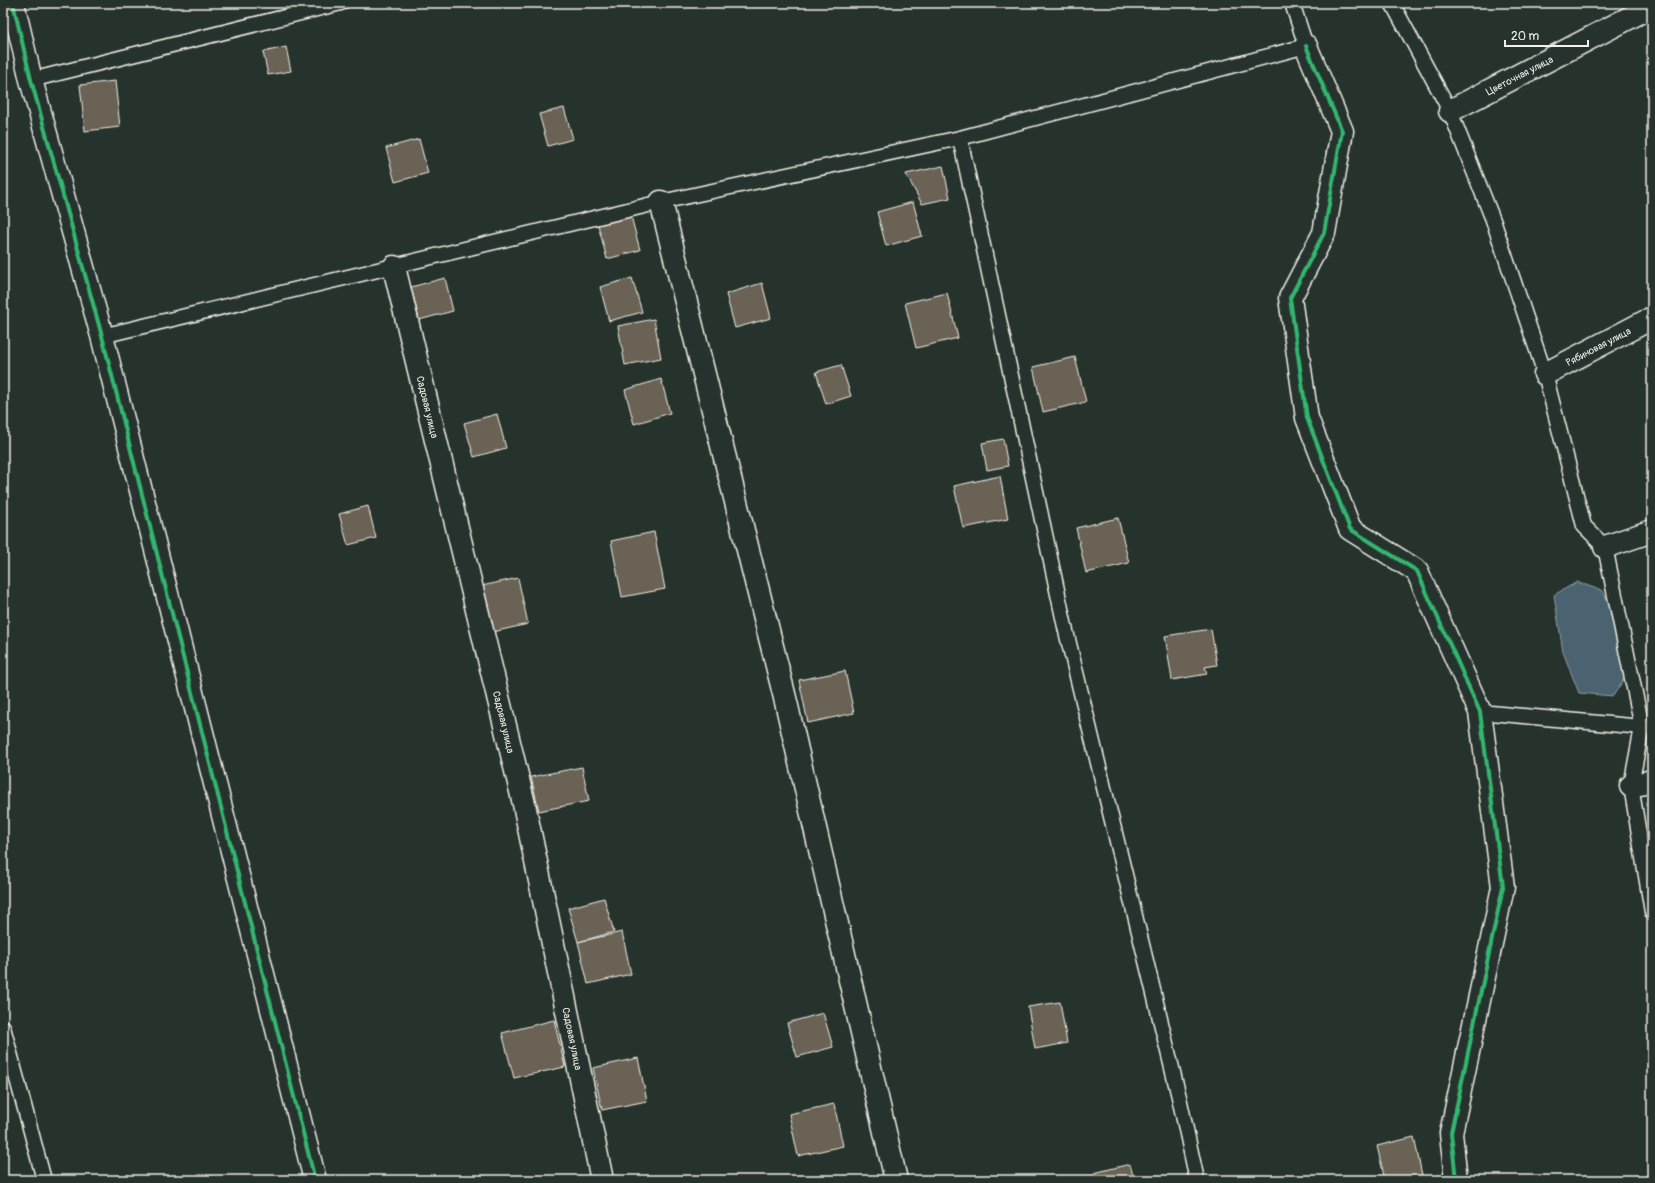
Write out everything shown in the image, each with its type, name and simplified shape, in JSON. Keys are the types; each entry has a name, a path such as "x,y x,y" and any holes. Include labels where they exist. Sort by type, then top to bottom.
{"street":[{"path":"13,3 31,80 102,336 314,1180"},
{"name":"Цветочная улица","path":"1450,111 1652,6"},
{"path":"1306,46 1342,131 1324,233 1290,298 1306,418 1350,529 1417,571 1480,712 1502,887 1451,1133 1456,1180"},
{"path":"661,202 786,702 896,1180"},
{"name":"Садовая улица","path":"394,267 524,804 602,1180"},
{"name":"Рябиновая улица","path":"1545,374 1652,318"},
{"path":"1606,547 1652,531"}],"lane":[{"path":"31,80 341,3"},
{"path":"102,336 661,202 960,138 1306,46 1292,3"},
{"path":"1392,3 1450,111 1493,220 1545,374 1584,526 1606,547 1642,727 1642,783 1652,912"},
{"path":"960,138 1065,627 1177,1090 1196,1180"},
{"path":"1480,712 1642,727"},
{"path":"3,1027 44,1180"}],"water":[{"path":"1577,582 1603,591 1616,620 1624,679 1613,696 1579,693 1563,652 1554,595"}],"building":[{"path":"286,47 291,71 268,75 263,52"},
{"path":"115,81 120,127 85,131 80,85"},
{"path":"564,108 573,139 548,146 539,114"},
{"path":"419,139 428,173 395,182 386,148"},
{"path":"943,166 950,198 922,204 906,174"},
{"path":"913,202 922,236 886,246 877,212"},
{"path":"631,216 640,250 607,259 598,225"},
{"path":"445,278 453,311 419,320 411,287"},
{"path":"632,278 642,312 609,321 600,287"},
{"path":"762,283 771,318 735,328 726,294"},
{"path":"947,293 958,338 916,348 905,303"},
{"path":"654,319 661,358 625,365 618,326"},
{"path":"1075,357 1086,402 1043,412 1033,367"},
{"path":"841,365 851,396 826,404 816,372"},
{"path":"661,379 670,413 634,424 625,390"},
{"path":"497,414 506,448 474,457 464,423"},
{"path":"1003,439 1008,466 987,470 982,443"},
{"path":"1000,476 1008,519 963,528 954,486"},
{"path":"368,506 376,538 348,545 339,514"},
{"path":"1118,518 1129,563 1086,573 1076,528"},
{"path":"654,532 665,589 622,597 611,541"},
{"path":"518,578 528,624 493,632 482,586"},
{"path":"1211,629 1217,665 1205,667 1207,674 1172,680 1165,636"},
{"path":"845,671 854,713 808,723 799,680"},
{"path":"582,767 589,801 539,811 531,777"},
{"path":"604,898 614,932 578,942 568,908"},
{"path":"622,932 631,974 588,984 578,942"},
{"path":"1060,1002 1067,1043 1035,1049 1028,1007"},
{"path":"823,1013 833,1047 797,1057 787,1023"},
{"path":"554,1020 565,1067 514,1078 502,1033"},
{"path":"638,1058 647,1101 602,1110 593,1068"},
{"path":"834,1104 843,1146 798,1156 789,1114"},
{"path":"1414,1137 1423,1180 1385,1180 1377,1146"},
{"path":"1130,1164 1134,1180 1096,1180 1094,1173"}],"cycle path":[{"path":"13,3 31,80 102,336 315,1180"},
{"path":"1306,46 1342,131 1324,233 1290,298 1307,418 1350,529 1417,571 1480,712 1503,887 1451,1133 1456,1180"}]}
